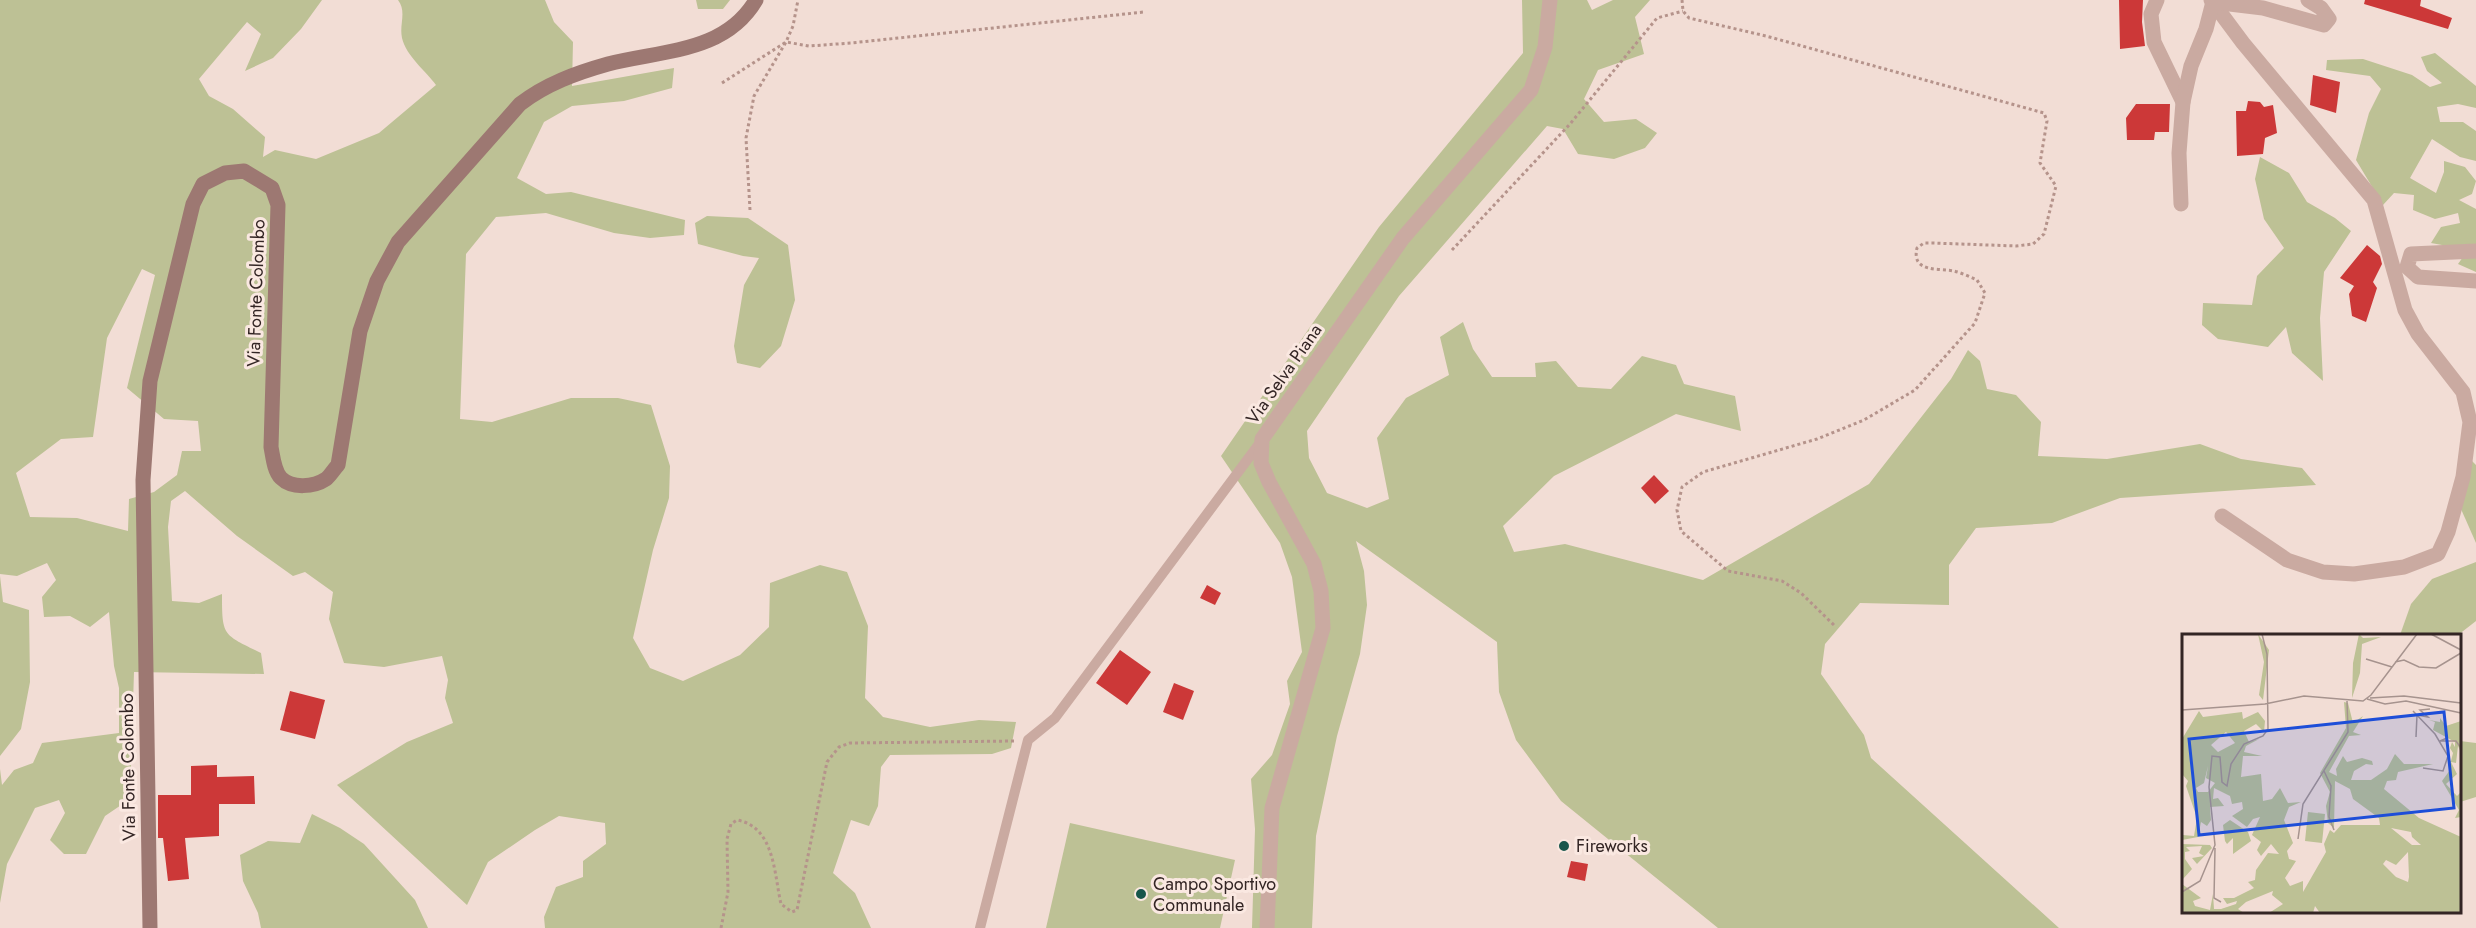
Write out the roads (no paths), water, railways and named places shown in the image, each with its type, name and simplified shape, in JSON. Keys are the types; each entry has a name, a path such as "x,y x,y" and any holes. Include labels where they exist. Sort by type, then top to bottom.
{"street":[{"name":"Via Fonte Colombo","path":"150,928 144,469 150,381 193,204 203,184 225,173 244,171 272,188 278,205 271,447 275,467 282,479 295,485 312,486 327,479 338,465 360,331 376,282 398,242 520,104 538,90 570,76 608,64 710,42 726,33 756,0"},
{"name":"Via Selva Piana","path":"1267,928 1272,808 1323,628 1321,591 1314,564 1261,463 1262,439 1402,238 1531,90 1545,47 1550,0"},
{"path":"2157,0 2151,14 2154,42 2183,102"},
{"path":"2212,1 2263,8 2324,25 2329,19 2321,8 2308,0"},
{"path":"2181,204 2179,153 2183,102 2191,66 2206,29 2212,1"},
{"path":"2212,1 2243,43 2374,200 2405,310 2418,334 2463,392 2470,422 2463,477 2438,554 2404,567 2354,574 2323,572 2287,560 2222,516"},
{"path":"2476,251 2411,254 2407,267 2418,277 2476,281"}],"lane":[{"path":"980,928 1028,740 1055,718 1262,439"}],"place":[{"name":"Fireworks","path":"1564,846"},
{"name":"Campo Sportivo Communale","path":"1141,894"}]}
